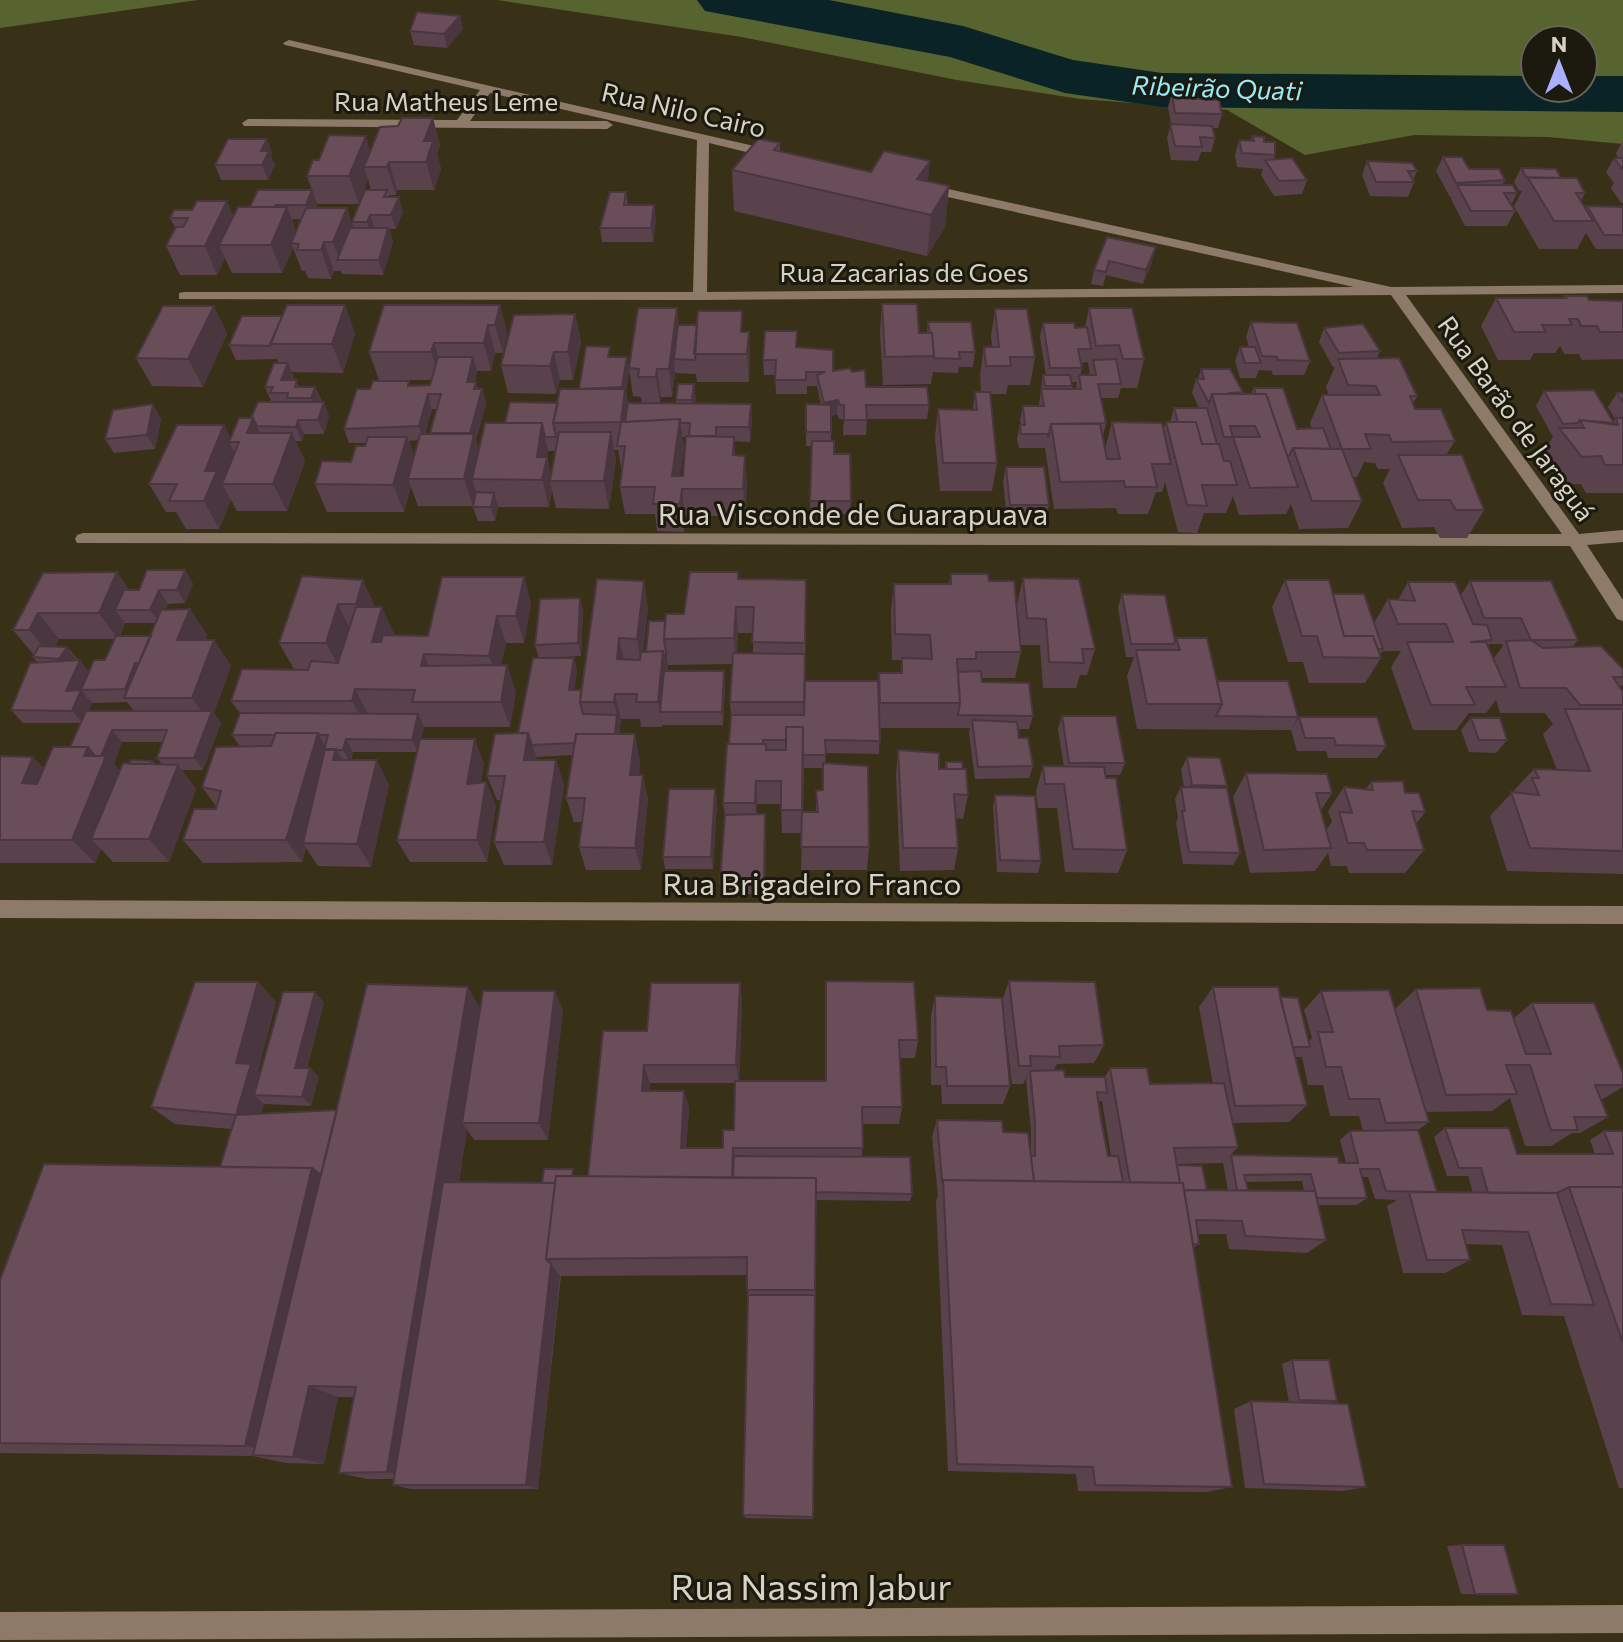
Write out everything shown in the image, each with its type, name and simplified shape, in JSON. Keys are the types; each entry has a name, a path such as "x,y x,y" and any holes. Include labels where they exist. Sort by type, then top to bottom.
{"street":[{"name":"Rua Nilo Cairo","path":"289,43 796,159"},
{"path":"461,124 487,89"},
{"name":"Rua Matheus Leme","path":"248,123 643,125"},
{"path":"700,296 703,139"},
{"path":"903,183 1397,292"},
{"name":"Rua Zacarias de Goes","path":"184,296 700,296 1623,289"},
{"name":"Rua Barão de Jaraguá","path":"1397,292 1575,540 1623,614"},
{"name":"Rua Visconde de Guarapuava","path":"83,539 1575,540 1623,536"},
{"name":"Rua Brigadeiro Franco","path":"0,909 1623,915"},
{"name":"Rua Nassim Jabur","path":"0,1626 1623,1619"}],"green space":[{"path":"0,0 198,0 0,28"},
{"path":"497,0 1623,0 1623,144 1548,137 1414,135 1305,155 1227,110 1080,99 957,80 742,37"}],"building":[{"path":"417,12 460,16 444,34 410,31"},
{"path":"1172,93 1181,93 1183,98 1219,100 1222,114 1175,113"},
{"path":"402,118 433,118 424,141 433,141 426,162 389,162 387,167 364,167 380,127 398,126"},
{"path":"1170,124 1212,126 1215,138 1200,137 1202,147 1175,146"},
{"path":"329,135 366,136 349,176 307,176 313,160 319,160"},
{"path":"1252,136 1264,137 1264,142 1275,142 1275,155 1242,153 1239,140 1254,141"},
{"path":"228,139 267,139 261,151 269,151 262,165 215,165"},
{"path":"758,139 780,143 774,150 871,172 884,151 930,161 917,179 949,186 931,215 732,170"},
{"path":"1443,157 1462,157 1469,169 1499,169 1505,180 1456,183"},
{"path":"1292,158 1307,180 1279,181 1265,160"},
{"path":"1614,158 1623,158 1623,169 1622,169"},
{"path":"1367,161 1412,163 1417,171 1408,171 1414,182 1376,182"},
{"path":"1521,168 1556,169 1561,178 1526,177"},
{"path":"1528,178 1577,178 1585,193 1576,193 1593,221 1554,221"},
{"path":"1457,185 1513,185 1517,193 1504,193 1515,211 1471,211"},
{"path":"258,190 312,190 306,205 250,207"},
{"path":"365,190 387,190 384,197 399,197 391,215 370,215 367,222 352,222"},
{"path":"610,192 626,192 624,205 654,205 651,228 600,228"},
{"path":"197,201 227,201 205,246 166,246 176,227 183,227 188,218 170,218 174,210 192,210"},
{"path":"1587,206 1623,207 1623,235 1604,235"},
{"path":"238,207 287,207 271,245 219,245"},
{"path":"306,208 347,208 333,242 324,242 321,250 297,250 299,244 291,243"},
{"path":"350,228 388,228 379,260 337,260"},
{"path":"1107,237 1156,247 1146,270 1109,261 1106,272 1094,270"},
{"path":"1564,296 1623,301 1623,332 1600,332 1597,326 1581,326 1578,319 1569,319 1572,325 1542,325 1546,332 1514,332 1496,298 1566,298"},
{"path":"882,304 917,304 919,333 932,333 934,356 885,357"},
{"path":"287,305 345,305 332,344 270,344"},
{"path":"384,305 500,305 495,325 488,325 484,343 434,343 431,352 369,352"},
{"path":"163,306 214,306 188,359 136,358"},
{"path":"638,308 677,308 669,369 657,369 656,377 638,377 639,369 629,368"},
{"path":"1089,308 1132,308 1144,359 1123,359 1119,345 1096,346"},
{"path":"995,309 1027,309 1035,357 1010,357 1011,366 986,366 984,347 999,347"},
{"path":"698,311 742,311 741,332 749,332 747,354 694,354"},
{"path":"575,314 568,352 554,352 550,366 501,365 514,315"},
{"path":"242,316 282,316 270,346 229,345"},
{"path":"928,322 971,322 975,352 959,352 960,359 934,358"},
{"path":"1251,322 1297,323 1310,361 1262,356"},
{"path":"1043,323 1074,323 1075,328 1087,327 1091,349 1078,349 1082,368 1050,368"},
{"path":"1363,324 1380,351 1339,353 1324,328"},
{"path":"678,325 697,325 695,360 674,359"},
{"path":"765,331 797,331 796,347 833,350 833,371 850,368 852,372 865,370 866,387 927,387 929,405 866,405 867,420 844,420 844,405 840,405 838,400 824,403 817,375 825,372 806,372 806,380 775,380 776,360 763,360"},
{"path":"586,346 610,347 608,357 627,357 622,387 579,389"},
{"path":"1240,347 1255,347 1261,363 1245,363"},
{"path":"438,357 473,357 467,382 476,382 474,389 482,389 470,433 430,433 441,394 428,394 419,426 344,429 357,389 370,389 373,381 409,381 408,386 430,385"},
{"path":"1399,358 1417,396 1410,396 1415,409 1441,409 1455,441 1392,442 1389,435 1365,434 1371,449 1342,449 1322,395 1380,395 1376,386 1348,385 1338,359"},
{"path":"1116,359 1121,384 1098,384 1106,423 1051,424 1048,438 1048,434 1021,434 1020,425 1025,425 1023,406 1044,406 1041,389 1081,389 1079,375 1096,375 1093,360"},
{"path":"274,363 288,363 281,380 297,380 295,387 315,387 311,398 287,398 288,393 270,393 273,387 265,387"},
{"path":"1201,369 1230,369 1243,392 1212,394 1209,403 1196,379 1204,379"},
{"path":"1043,375 1070,375 1072,386 1045,386"},
{"path":"678,384 694,384 692,400 676,400"},
{"path":"1254,388 1283,388 1297,429 1323,428 1331,449 1293,448 1288,458 1266,394 1256,394"},
{"path":"560,389 625,389 621,422 553,423"},
{"path":"1594,390 1614,423 1580,420 1578,423 1563,424 1544,391"},
{"path":"975,392 990,392 997,463 943,463 938,409 977,410"},
{"path":"1212,394 1266,394 1298,487 1250,488 1233,437 1224,437","holes":["1230,426 1255,426 1260,437 1233,437"]},
{"path":"258,402 324,402 318,420 298,420 296,427 257,426 251,418"},
{"path":"510,402 558,403 553,423 556,437 545,437 542,423 505,423"},
{"path":"628,403 751,404 749,427 716,427 716,436 689,436 690,423 681,423 680,419 625,422"},
{"path":"153,404 147,435 105,439 113,410"},
{"path":"806,404 831,405 831,432 806,432"},
{"path":"1174,408 1207,408 1217,444 1202,444 1196,422 1178,422"},
{"path":"239,418 253,418 247,433 292,433 273,484 222,484 239,442 229,442"},
{"path":"1616,418 1623,418 1623,465 1605,465 1601,456 1582,457 1559,428 1584,428 1580,420 1618,425"},
{"path":"680,419 672,476 683,476 686,436 734,437 733,455 745,456 743,489 682,489 680,504 653,504 655,487 620,487 625,446 617,446 621,422"},
{"path":"1112,422 1162,423 1171,464 1152,464 1157,487 1125,487 1124,481 1060,482 1051,424 1100,424 1107,459 1120,459"},
{"path":"1166,422 1196,422 1202,444 1219,444 1224,461 1230,461 1237,485 1202,485 1207,506 1187,505"},
{"path":"485,423 542,423 537,457 547,457 542,480 472,479"},
{"path":"177,425 224,425 205,471 217,471 204,501 169,501 177,484 149,484"},
{"path":"559,432 611,432 604,481 550,481"},
{"path":"420,434 474,434 464,479 408,479"},
{"path":"368,437 407,437 393,485 315,484 322,461 351,462 356,446 365,446"},
{"path":"812,441 834,441 834,454 850,454 851,501 810,501"},
{"path":"1293,448 1342,449 1362,501 1312,501"},
{"path":"1398,455 1462,455 1484,510 1456,510 1450,500 1418,500"},
{"path":"1006,467 1044,467 1049,505 1010,505"},
{"path":"476,492 494,493 491,507 473,507"},
{"path":"147,570 185,570 177,590 159,590 150,610 115,610 124,590 139,590"},
{"path":"117,572 99,613 38,613 29,630 13,630 43,573"},
{"path":"690,572 738,572 738,579 806,580 805,643 752,642 754,607 736,607 734,638 664,639 666,614 684,614"},
{"path":"951,574 988,574 989,581 1014,581 1021,652 976,652 976,659 957,659 960,703 880,703 879,673 902,673 902,658 932,659 930,635 895,634 894,584 951,584"},
{"path":"302,576 363,580 356,604 338,604 326,643 279,643"},
{"path":"442,577 524,577 516,616 497,616 489,656 424,654 421,666 507,665 501,702 412,702 415,690 355,689 352,701 231,701 242,669 308,670 311,661 338,663 356,607 382,607 372,642 381,642 383,635 428,636"},
{"path":"1023,578 1079,579 1095,649 1082,649 1084,663 1049,662 1046,619 1027,618"},
{"path":"597,579 644,581 637,639 619,638 617,659 640,660 641,652 663,651 658,702 636,702 637,694 615,694 614,702 580,702"},
{"path":"1285,580 1329,580 1344,636 1373,636 1381,658 1323,657 1317,636 1302,636"},
{"path":"1470,581 1551,581 1578,640 1531,640 1521,618 1484,618"},
{"path":"1408,582 1455,582 1473,624 1487,625 1492,640 1470,642 1486,642 1506,687 1466,687 1475,705 1431,705 1407,642 1453,642 1446,624 1398,624 1388,599 1415,601"},
{"path":"1122,594 1165,595 1174,644 1131,644"},
{"path":"1333,594 1364,594 1383,649 1378,649 1373,636 1344,636"},
{"path":"580,598 578,643 535,645 540,599"},
{"path":"190,609 177,640 214,640 192,698 124,698 161,610"},
{"path":"649,621 665,621 665,664 663,651 646,652"},
{"path":"116,636 151,636 139,663 135,663 125,689 81,690 94,660 105,660"},
{"path":"1176,638 1207,638 1222,704 1147,704 1136,650 1180,650"},
{"path":"1531,640 1543,648 1601,646 1623,669 1623,677 1613,677 1623,692 1623,705 1580,705 1566,688 1520,688 1506,641"},
{"path":"39,646 67,647 59,659 33,657"},
{"path":"733,653 805,654 804,702 730,702"},
{"path":"533,658 574,658 569,690 581,690 583,714 617,715 615,734 576,734 575,743 532,745 528,733 518,733"},
{"path":"80,660 66,691 81,690 72,711 11,710 30,663"},
{"path":"664,671 724,671 722,712 660,712"},
{"path":"981,671 982,682 1029,683 1033,716 958,715 958,672"},
{"path":"805,681 878,681 880,741 825,740 826,755 803,755 803,727 786,727 786,740 729,744 731,715 804,715"},
{"path":"1217,681 1288,681 1298,717 1216,716 1222,704"},
{"path":"1565,709 1623,709 1623,851 1530,848 1511,792 1539,795 1532,778 1539,778 1534,769 1590,771"},
{"path":"86,711 212,711 194,758 157,758 167,730 112,730 101,756 95,756 88,747 70,747"},
{"path":"240,713 418,714 412,740 346,739 343,750 324,750 328,735 318,733 232,735"},
{"path":"1062,716 1116,716 1125,763 1069,763"},
{"path":"1299,717 1377,717 1386,746 1336,745 1334,738 1305,738"},
{"path":"1471,718 1500,718 1507,740 1479,740"},
{"path":"972,720 1017,722 1019,738 1028,738 1033,766 978,767"},
{"path":"786,727 803,727 802,810 781,810 781,781 756,781 755,803 723,803 727,744 766,744 766,750 786,750"},
{"path":"276,733 318,733 286,840 183,840 194,809 216,809 221,791 202,787 216,747 271,746"},
{"path":"528,733 524,760 556,760 544,842 494,842 505,776 487,776 495,734"},
{"path":"576,734 635,734 630,775 643,775 635,848 579,847 585,798 566,798"},
{"path":"420,739 475,739 467,784 486,782 477,840 397,840"},
{"path":"53,747 88,747 84,756 106,756 72,840 0,840 0,756 33,757 22,783 37,784"},
{"path":"325,749 336,749 333,760 377,760 357,844 303,843"},
{"path":"898,750 939,753 939,769 966,769 968,795 954,794 958,848 903,848"},
{"path":"1187,757 1220,758 1227,786 1192,785"},
{"path":"131,760 152,761 151,764 129,764"},
{"path":"946,762 962,762 963,769 947,769"},
{"path":"123,763 178,765 149,839 91,839"},
{"path":"823,763 868,766 869,847 801,847 802,812 818,812 816,791 823,790"},
{"path":"1043,766 1104,767 1106,778 1116,778 1127,850 1073,849 1064,784 1045,784"},
{"path":"1246,773 1327,774 1332,793 1316,793 1331,848 1264,850"},
{"path":"1403,781 1405,793 1419,793 1425,812 1412,811 1424,850 1367,850 1364,843 1348,843 1339,812 1352,813 1344,787 1373,790 1371,782"},
{"path":"1181,787 1227,788 1240,853 1189,852"},
{"path":"669,789 715,789 711,857 663,857"},
{"path":"995,795 1035,796 1041,861 1000,860"},
{"path":"765,814 764,883 720,883 725,815"},
{"path":"826,981 914,982 918,1040 899,1040 902,1107 862,1107 863,1148 733,1148 732,1178 588,1176 603,1031 647,1031 651,983 740,983 736,1065 644,1065 642,1091 684,1091 681,1148 723,1148 723,1130 734,1130 735,1081 826,1081"},
{"path":"1009,981 1095,982 1104,1045 1059,1046 1060,1057 1030,1056 1031,1066 1019,1066"},
{"path":"195,982 258,982 236,1063 251,1064 236,1115 151,1107"},
{"path":"367,984 468,987 387,1472 339,1473 356,1387 309,1386 293,1457 253,1455"},
{"path":"1213,987 1278,987 1307,1105 1235,1106"},
{"path":"1480,988 1487,1010 1511,1011 1526,1054 1551,1054 1532,1003 1594,1003 1623,1073 1623,1085 1595,1085 1608,1117 1574,1117 1578,1130 1551,1130 1530,1065 1506,1065 1517,1094 1446,1095 1416,989"},
{"path":"1389,990 1429,1122 1386,1123 1379,1099 1349,1099 1341,1067 1326,1067 1318,1032 1333,1032 1321,991"},
{"path":"483,991 555,991 539,1123 462,1123"},
{"path":"283,992 315,992 295,1068 310,1068 302,1097 254,1095"},
{"path":"935,996 1002,998 1010,1086 947,1086 946,1067 936,1067"},
{"path":"1280,997 1298,998 1310,1047 1293,1047"},
{"path":"1110,1068 1147,1068 1150,1084 1224,1083 1238,1147 1174,1148 1180,1183 1130,1182"},
{"path":"1064,1070 1065,1077 1105,1077 1107,1093 1097,1092 1101,1120 1108,1156 1118,1156 1123,1182 1034,1181 1031,1156 1035,1156 1035,1122 1030,1071"},
{"path":"337,1110 321,1175 312,1168 220,1167 236,1115"},
{"path":"937,1120 1002,1121 1003,1132 1028,1133 1034,1181 942,1181"},
{"path":"1445,1128 1509,1128 1517,1154 1613,1154 1604,1131 1623,1131 1623,1187 1569,1187 1557,1193 1488,1193 1481,1168 1459,1168"},
{"path":"1418,1130 1437,1192 1386,1191 1379,1169 1360,1169 1367,1198 1317,1198 1311,1174 1244,1175 1248,1190 1237,1190 1231,1155 1338,1157 1339,1163 1358,1163 1350,1131"},
{"path":"734,1156 910,1157 912,1194 816,1192 816,1178 733,1178"},
{"path":"44,1164 312,1168 245,1446 0,1443 0,1280"},
{"path":"1177,1165 1202,1166 1207,1190 1184,1190"},
{"path":"544,1169 573,1169 572,1176 556,1176 555,1183 542,1183"},
{"path":"556,1176 816,1178 815,1290 747,1290 747,1257 546,1259"},
{"path":"943,1180 1183,1183 1232,1487 1095,1485 1093,1467 957,1464"},
{"path":"443,1182 555,1183 546,1259 551,1264 526,1485 393,1485"},
{"path":"1569,1187 1623,1187 1623,1343"},
{"path":"1184,1190 1315,1191 1326,1240 1245,1236 1242,1221 1196,1220 1199,1244 1193,1244"},
{"path":"1409,1192 1557,1193 1594,1305 1551,1304 1528,1232 1462,1230 1470,1260 1427,1260"},
{"path":"748,1295 815,1295 813,1517 743,1515"},
{"path":"1292,1360 1329,1360 1337,1401 1299,1400"},
{"path":"1251,1401 1348,1404 1366,1487 1264,1484"},
{"path":"1462,1545 1504,1545 1518,1594 1475,1594"}],"waterway":[{"name":"Ribeirão Quati","path":"724,0 803,11 963,43 1065,76 1162,90 1623,94"}]}
